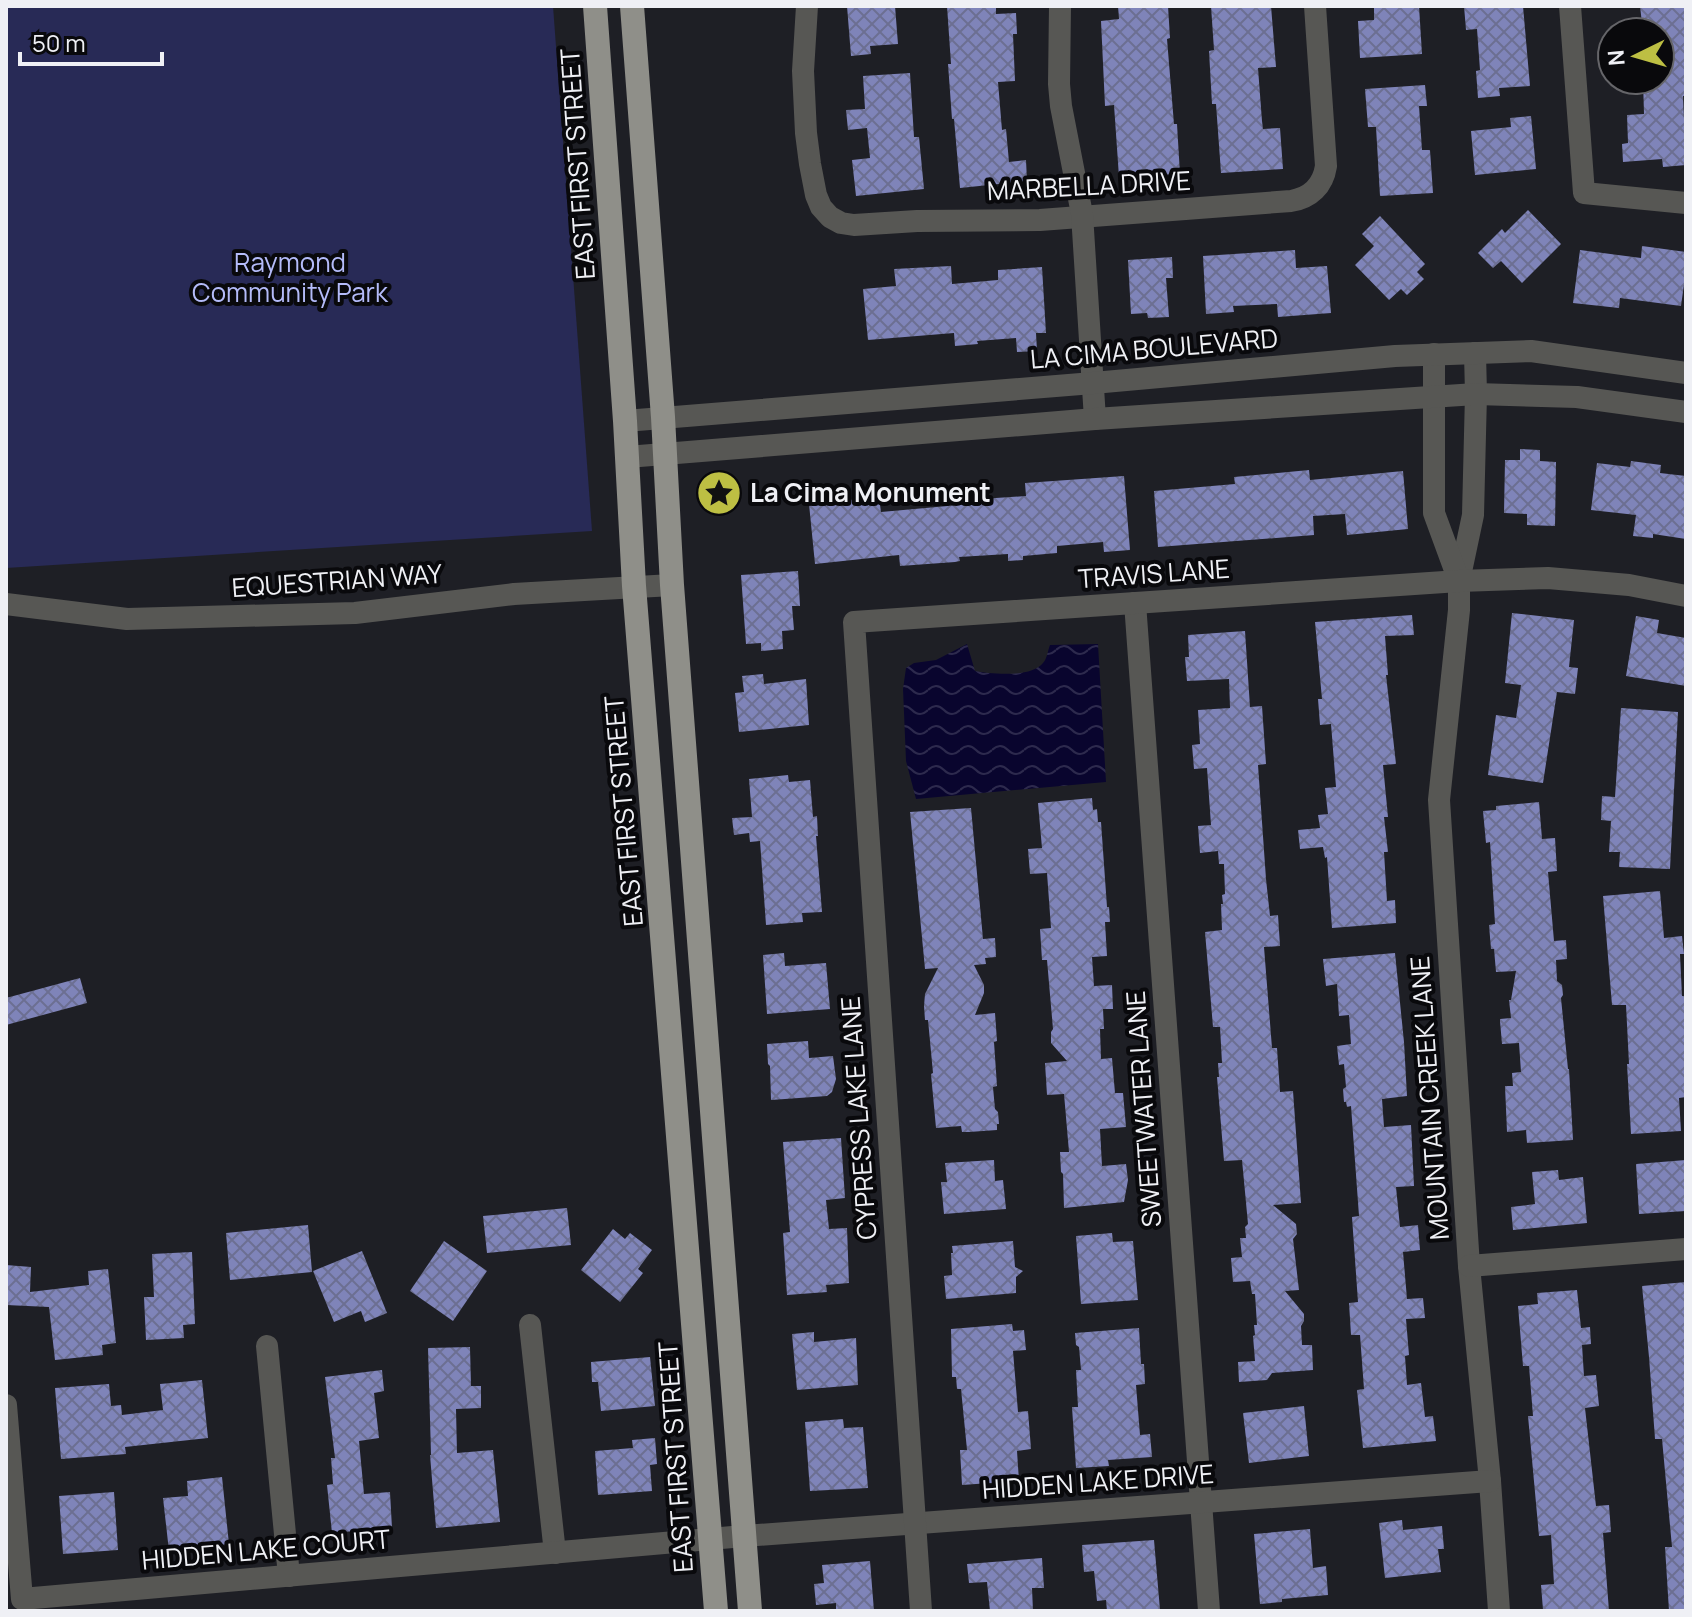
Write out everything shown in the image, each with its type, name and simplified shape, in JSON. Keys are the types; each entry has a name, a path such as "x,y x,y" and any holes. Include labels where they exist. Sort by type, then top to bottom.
{"main road":[{"name":"EAST FIRST STREET","path":"595,6 634,586 716,1611"},
{"path":"632,6 663,417 672,585 750,1611"}],"street":[{"name":"MARBELLA DRIVE","path":"807,6 803,102 816,195 830,217 854,225 917,221 1022,221 1297,201 1320,184 1325,173 1315,6"},
{"path":"1060,6 1059,84 1064,127 1082,217 1095,419"},
{"path":"1570,6 1584,193 1686,203"},
{"name":"LA CIMA BOULEVARD","path":"625,421 1434,354 1531,351 1686,373"},
{"name":"MOUNTAIN CREEK LANE","path":"1475,353 1473,515 1459,581 1459,610 1439,800 1469,1266 1499,1611"},
{"name":"MOUNTAIN CREEK LANE","path":"1434,354 1434,513 1459,581"},
{"path":"627,457 1095,419 1476,394 1577,397 1686,412"},
{"name":"TRAVIS LANE","path":"854,622 1459,581 1548,578 1629,585 1686,596"},
{"name":"EQUESTRIAN WAY","path":"6,604 127,619 355,613 514,594 672,585"},
{"name":"SWEETWATER LANE","path":"1135,603 1209,1611"},
{"name":"CYPRESS LAKE LANE","path":"854,622 921,1611"},
{"path":"1469,1266 1686,1249"},
{"path":"530,1325 555,1553"},
{"path":"267,1346 289,1576"},
{"name":"HIDDEN LAKE COURT","path":"6,1405 22,1599 711,1539"},
{"name":"HIDDEN LAKE DRIVE","path":"711,1539 1490,1481"}],"green space":[{"name":"Raymond Community Park","path":"6,6 553,6 592,531 6,568"}],"water":[{"path":"967,644 975,671 1010,674 1037,668 1044,661 1050,645 1098,644 1106,782 916,799 906,761 903,689 906,668 914,663 936,660"}],"building":[{"path":"847,6 895,6 898,44 870,46 871,54 851,56"},
{"path":"947,6 996,6 996,14 1016,13 1017,34 1013,34 1015,81 998,82 1002,130 1006,129 1009,162 1026,160 1027,181 960,188 948,64 951,64"},
{"path":"1118,6 1168,6 1170,38 1167,39 1180,174 1119,177 1114,105 1105,106 1101,21 1119,19"},
{"path":"1211,6 1271,6 1276,67 1258,68 1263,129 1280,128 1283,169 1221,173 1216,104 1212,104 1209,51 1214,50"},
{"path":"1419,6 1422,54 1360,58 1358,21 1374,20 1374,8"},
{"path":"1464,6 1523,6 1530,86 1499,88 1500,96 1478,98 1476,71 1480,70 1477,29 1466,30"},
{"path":"1640,6 1686,6 1686,96 1683,96 1686,165 1663,167 1662,159 1623,162 1622,144 1628,143 1627,115 1644,114 1643,96 1676,96 1676,16 1641,16"},
{"path":"910,73 914,137 919,137 924,189 856,196 852,160 870,158 867,128 848,130 846,110 865,109 863,76"},
{"path":"1425,85 1427,106 1419,106 1422,150 1430,150 1433,193 1380,196 1376,127 1368,127 1365,89"},
{"path":"1531,116 1536,169 1475,175 1471,131 1511,127 1510,118"},
{"path":"1528,210 1561,244 1522,283 1501,261 1493,268 1478,253 1502,229 1505,233"},
{"path":"1380,216 1425,264 1417,272 1424,279 1407,295 1401,289 1389,300 1355,265 1374,246 1362,234"},
{"path":"1642,246 1686,252 1681,306 1620,298 1619,308 1573,303 1580,250 1641,258"},
{"path":"1295,250 1296,268 1327,266 1331,313 1278,317 1277,304 1233,306 1234,312 1206,314 1203,256"},
{"path":"1172,257 1173,278 1166,278 1169,317 1148,318 1147,313 1131,314 1128,260"},
{"path":"951,266 952,284 998,280 998,270 1042,267 1046,333 1036,333 1037,351 1017,352 1016,338 955,346 954,333 868,340 863,289 896,286 894,269"},
{"path":"1520,449 1540,450 1540,461 1556,462 1555,526 1527,525 1527,514 1504,513 1505,460 1520,460"},
{"path":"1631,461 1661,465 1660,473 1686,476 1686,539 1653,534 1653,538 1633,536 1636,515 1591,510 1597,463 1630,467"},
{"path":"1309,470 1310,480 1403,471 1408,529 1347,535 1345,514 1313,516 1314,535 1158,547 1154,491 1235,484 1234,477"},
{"path":"1124,476 1130,550 1104,552 1103,542 1057,546 1057,553 1023,556 1023,560 1008,561 1008,554 959,557 960,561 955,562 900,566 899,555 815,564 809,504 879,497 881,512 1026,496 1025,483"},
{"path":"798,571 800,606 792,606 794,630 782,631 783,649 761,651 761,643 746,644 741,575"},
{"path":"1512,613 1574,620 1569,667 1578,668 1575,694 1557,692 1543,783 1488,775 1496,715 1516,718 1521,685 1505,683"},
{"path":"1412,615 1414,635 1385,636 1396,764 1383,765 1388,817 1384,817 1388,852 1384,852 1387,901 1395,900 1396,923 1332,928 1327,857 1323,847 1300,849 1298,830 1320,828 1318,815 1328,814 1325,788 1336,787 1331,724 1320,725 1318,699 1322,699 1315,622"},
{"path":"1636,616 1659,620 1657,633 1686,638 1686,686 1626,676"},
{"path":"1245,631 1250,707 1262,706 1266,764 1258,765 1266,879 1270,916 1278,915 1280,946 1264,947 1272,1048 1277,1048 1280,1092 1293,1091 1301,1203 1273,1205 1296,1224 1297,1234 1293,1239 1299,1290 1285,1291 1304,1314 1302,1345 1312,1345 1313,1370 1272,1373 1267,1380 1239,1382 1238,1362 1255,1361 1255,1294 1252,1294 1250,1281 1233,1282 1231,1258 1242,1257 1240,1238 1246,1238 1245,1227 1248,1224 1242,1160 1224,1161 1217,1077 1218,1063 1222,1063 1220,1027 1213,1027 1205,932 1222,930 1224,864 1219,864 1218,851 1200,853 1198,826 1211,825 1207,768 1194,769 1192,745 1200,744 1198,710 1230,708 1229,679 1187,681 1185,657 1189,657 1188,635"},
{"path":"763,674 764,684 806,679 809,725 739,732 735,693 744,692 742,676"},
{"path":"1621,708 1678,712 1670,869 1619,867 1620,852 1609,852 1611,821 1601,820 1602,796 1615,797"},
{"path":"788,775 789,782 810,780 813,817 817,816 822,912 802,913 803,922 766,925 760,841 750,842 749,833 734,835 732,818 752,817 749,779"},
{"path":"1092,798 1093,810 1097,809 1098,822 1101,822 1110,922 1105,922 1107,956 1092,957 1094,986 1112,985 1113,1009 1103,1009 1101,1059 1112,1058 1115,1093 1123,1093 1126,1127 1100,1129 1102,1166 1126,1164 1128,1180 1124,1202 1064,1208 1060,1152 1069,1152 1064,1094 1047,1095 1045,1063 1067,1061 1051,1043 1053,1029 1047,960 1042,960 1040,929 1051,928 1047,873 1030,874 1028,849 1042,848 1038,803"},
{"path":"1539,802 1542,839 1555,838 1557,871 1548,872 1554,941 1566,940 1567,959 1556,960 1557,981 1562,985 1563,995 1573,1140 1527,1143 1526,1130 1507,1132 1505,1086 1513,1086 1512,1073 1521,1072 1519,1043 1502,1044 1500,1019 1511,1018 1509,1000 1516,971 1496,972 1494,949 1491,949 1489,925 1495,924 1490,842 1486,843 1483,811 1496,810 1496,806"},
{"path":"971,808 983,939 995,938 996,957 985,958 986,964 974,965 984,985 975,1015 995,1013 997,1086 993,1087 999,1124 997,1130 962,1132 961,1126 936,1128 928,1020 925,1020 924,1006 925,994 938,968 925,969 910,812"},
{"path":"1660,891 1664,938 1682,936 1684,954 1680,954 1686,1020 1686,1097 1679,1098 1681,1131 1631,1134 1626,1005 1612,1005 1603,896"},
{"path":"784,953 785,966 826,963 830,1009 767,1014 763,955"},
{"path":"1395,953 1407,1096 1382,1099 1384,1127 1411,1125 1414,1186 1396,1187 1400,1227 1418,1225 1420,1250 1403,1252 1407,1299 1423,1298 1425,1318 1406,1319 1409,1355 1405,1356 1407,1385 1421,1383 1425,1417 1433,1416 1436,1441 1363,1448 1357,1390 1364,1389 1360,1335 1351,1335 1349,1303 1358,1302 1352,1217 1359,1216 1351,1106 1347,1107 1344,1102 1344,1064 1339,1065 1337,1046 1351,1044 1349,1015 1339,1016 1337,984 1326,986 1323,959"},
{"path":"80,978 87,1003 6,1025 6,998"},
{"path":"808,1041 809,1058 833,1056 836,1079 832,1092 827,1096 771,1100 767,1044"},
{"path":"841,1138 845,1198 826,1200 829,1229 847,1228 849,1283 826,1285 827,1292 787,1295 783,1233 790,1232 783,1142"},
{"path":"994,1160 995,1181 1003,1180 1006,1209 944,1214 941,1182 947,1182 945,1163"},
{"path":"1686,1160 1686,1211 1639,1214 1636,1164"},
{"path":"1558,1170 1559,1180 1583,1177 1587,1223 1513,1230 1511,1207 1535,1204 1532,1172"},
{"path":"567,1208 571,1245 487,1253 483,1216"},
{"path":"308,1225 312,1272 230,1280 226,1233"},
{"path":"613,1229 625,1239 630,1233 652,1250 638,1269 643,1273 620,1302 581,1270"},
{"path":"1112,1233 1113,1242 1133,1241 1138,1300 1081,1304 1076,1236"},
{"path":"444,1241 487,1271 453,1321 410,1291"},
{"path":"1013,1241 1015,1267 1023,1271 1016,1277 1016,1293 946,1299 944,1276 952,1275 952,1246"},
{"path":"362,1251 387,1313 365,1322 361,1311 334,1322 313,1271"},
{"path":"192,1252 195,1324 183,1325 184,1338 146,1340 144,1297 154,1297 152,1254"},
{"path":"6,1265 31,1267 30,1292 89,1285 88,1271 108,1269 116,1343 102,1345 103,1355 55,1360 49,1307 6,1305"},
{"path":"1686,1282 1686,1610 1669,1611 1665,1547 1672,1547 1662,1439 1655,1439 1642,1286"},
{"path":"1577,1290 1581,1328 1590,1327 1591,1344 1582,1345 1584,1376 1596,1375 1599,1406 1585,1408 1596,1506 1609,1505 1611,1532 1603,1533 1609,1611 1543,1610 1541,1585 1554,1584 1551,1535 1539,1536 1528,1416 1533,1416 1529,1366 1523,1366 1518,1306 1538,1304 1537,1293"},
{"path":"1012,1324 1013,1331 1024,1330 1026,1350 1013,1351 1018,1412 1028,1411 1031,1449 1017,1451 1019,1481 962,1485 960,1450 967,1450 961,1389 957,1389 956,1377 952,1377 951,1329"},
{"path":"1139,1328 1145,1384 1136,1385 1140,1435 1150,1434 1152,1457 1108,1460 1109,1466 1076,1468 1072,1407 1078,1407 1076,1370 1081,1370 1075,1333"},
{"path":"814,1332 814,1342 856,1338 858,1385 797,1390 792,1334"},
{"path":"470,1347 471,1386 481,1386 481,1408 456,1409 457,1453 493,1450 500,1522 436,1528 430,1455 428,1348"},
{"path":"650,1357 655,1406 601,1411 598,1382 592,1382 591,1362"},
{"path":"382,1370 384,1391 374,1393 379,1438 359,1441 364,1494 390,1492 392,1528 332,1533 327,1485 333,1484 331,1458 335,1458 325,1377"},
{"path":"202,1380 208,1438 125,1447 126,1454 61,1459 55,1388 109,1384 111,1406 121,1405 122,1415 163,1410 160,1384"},
{"path":"1304,1406 1309,1456 1249,1463 1243,1413"},
{"path":"843,1419 844,1428 863,1427 868,1488 810,1491 805,1422"},
{"path":"655,1438 657,1464 650,1465 652,1491 598,1495 595,1451 633,1448 632,1440"},
{"path":"222,1477 229,1544 169,1551 163,1498 188,1496 187,1481"},
{"path":"114,1492 118,1550 63,1554 59,1496"},
{"path":"1402,1520 1403,1530 1442,1526 1444,1549 1438,1549 1441,1572 1385,1578 1379,1523"},
{"path":"1310,1529 1313,1568 1326,1566 1328,1595 1260,1604 1254,1534"},
{"path":"1154,1540 1160,1610 1107,1611 1106,1600 1097,1601 1094,1571 1084,1572 1082,1545"},
{"path":"1042,1558 1044,1588 1032,1588 1033,1611 990,1611 987,1582 969,1583 967,1564"},
{"path":"870,1561 874,1611 836,1611 836,1603 816,1605 814,1584 824,1583 822,1565"}],"place":[{"name":"La Cima Monument","path":"719,493"}]}
